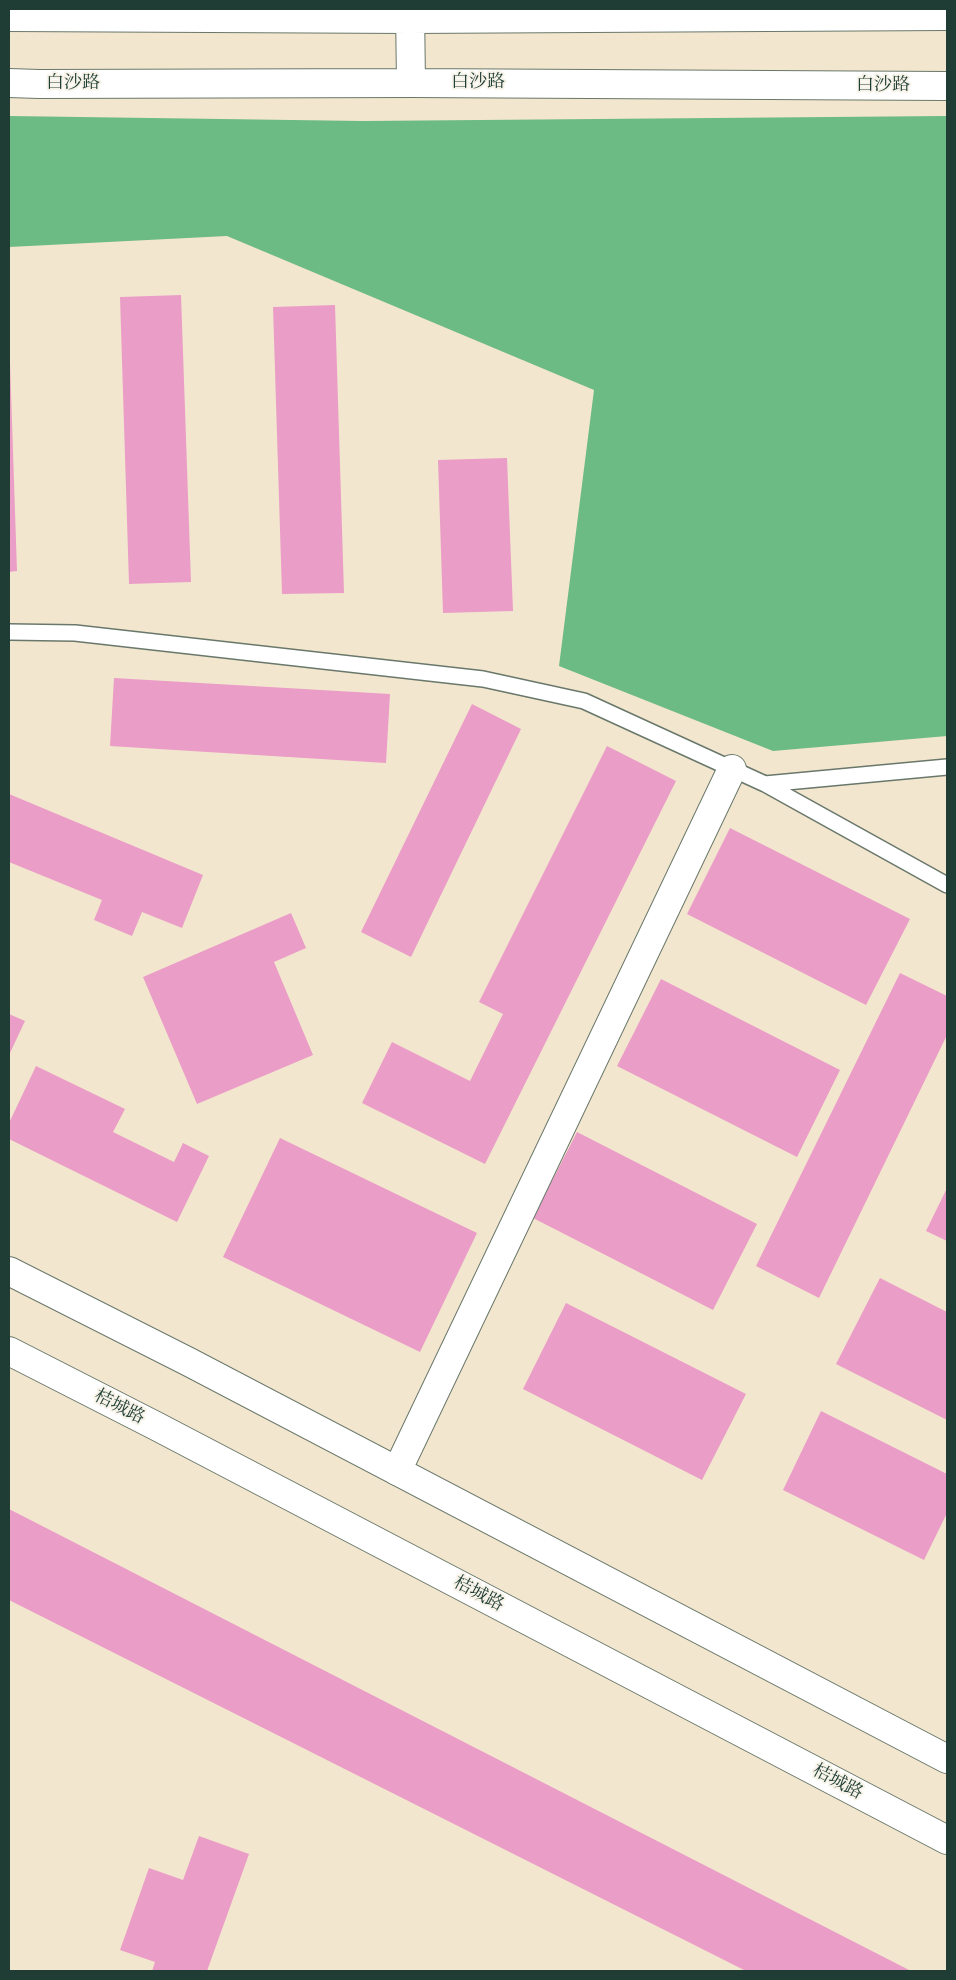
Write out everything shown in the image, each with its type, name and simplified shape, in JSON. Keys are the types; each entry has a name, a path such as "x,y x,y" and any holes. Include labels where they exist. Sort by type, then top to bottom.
{"main road":[{"path":"9,17 410,14 947,16"},
{"path":"410,14 411,83"},
{"name":"白沙路","path":"9,83 947,86"},
{"path":"397,1471 732,768"},
{"path":"9,1270 947,1759"},
{"name":"桔城路","path":"9,1352 156,1426 947,1840"}],"lane":[{"path":"9,632 76,633 483,679 584,701 766,784 947,885"},
{"path":"766,784 947,767"}],"green space":[{"path":"9,116 363,121 947,116 947,736 773,751 559,666 594,390 227,236 9,247"}],"building":[{"path":"181,295 191,582 129,584 120,297"},
{"path":"335,305 344,593 282,594 273,307"},
{"path":"9,362 17,571 9,572"},
{"path":"507,458 513,611 443,613 438,460"},
{"path":"114,678 390,694 386,763 110,746"},
{"path":"472,704 521,729 411,957 361,932"},
{"path":"607,746 676,781 485,1164 362,1103 392,1042 470,1081 503,1014 479,1002"},
{"path":"9,794 203,875 182,928 142,912 132,936 94,920 102,900 9,862"},
{"path":"730,828 910,919 866,1005 687,914"},
{"path":"291,913 306,948 274,962 313,1055 197,1104 143,977"},
{"path":"900,973 947,996 947,1035 819,1298 756,1266"},
{"path":"661,979 840,1070 797,1157 617,1066"},
{"path":"9,1014 25,1021 9,1055"},
{"path":"36,1066 125,1109 113,1132 174,1162 183,1143 209,1156 177,1222 9,1139 9,1123"},
{"path":"577,1132 757,1224 713,1310 533,1218"},
{"path":"280,1138 477,1233 420,1352 223,1257"},
{"path":"947,1188 947,1241 926,1231"},
{"path":"880,1278 947,1312 947,1420 836,1364"},
{"path":"566,1303 746,1394 702,1480 523,1389"},
{"path":"821,1411 947,1474 947,1513 924,1560 783,1490"},
{"path":"9,1509 911,1971 746,1971 9,1600"},
{"path":"199,1836 249,1854 207,1971 152,1971 155,1962 120,1950 149,1868 183,1880"}]}
